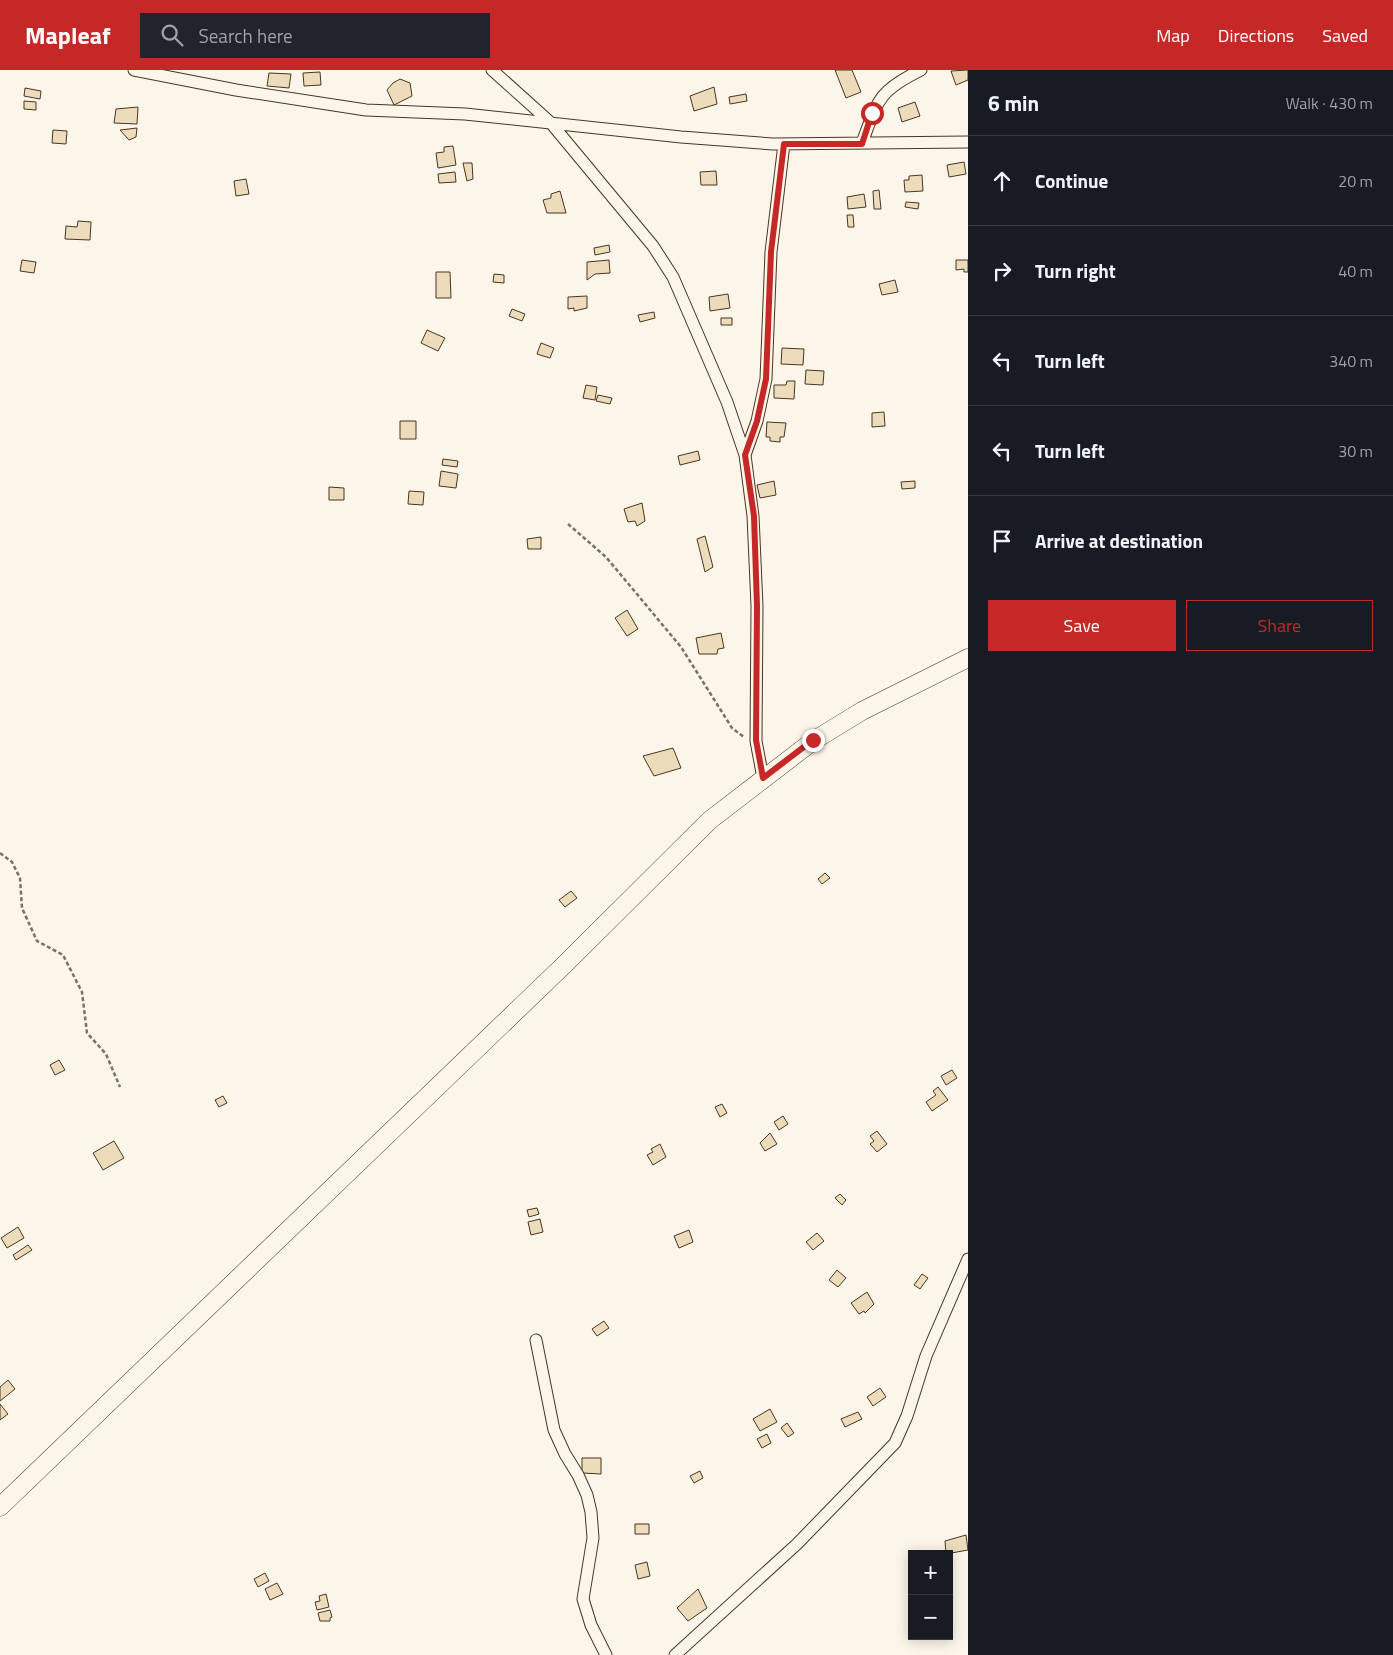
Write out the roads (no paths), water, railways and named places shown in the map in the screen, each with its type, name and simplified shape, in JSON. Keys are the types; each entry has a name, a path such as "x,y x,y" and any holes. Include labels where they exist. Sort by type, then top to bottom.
{"main road":[{"path":"0,1507 564,965 691,838 763,778 813,740 862,711 968,658"}],"street":[{"path":"134,70 236,90 366,110 465,114 681,137 784,144 968,142"},
{"path":"492,70 550,122 653,246 673,277 727,402 745,455 754,516 757,746 763,778"},
{"path":"862,144 872,113 890,87 921,70"},
{"path":"745,455 757,421 766,379 771,252 784,144"},
{"path":"675,1655 797,1544 894,1443 907,1416 926,1356 968,1259"},
{"path":"536,1340 554,1430 564,1454 578,1475 587,1495 591,1512 593,1538 583,1598 591,1625 606,1655"}]}
